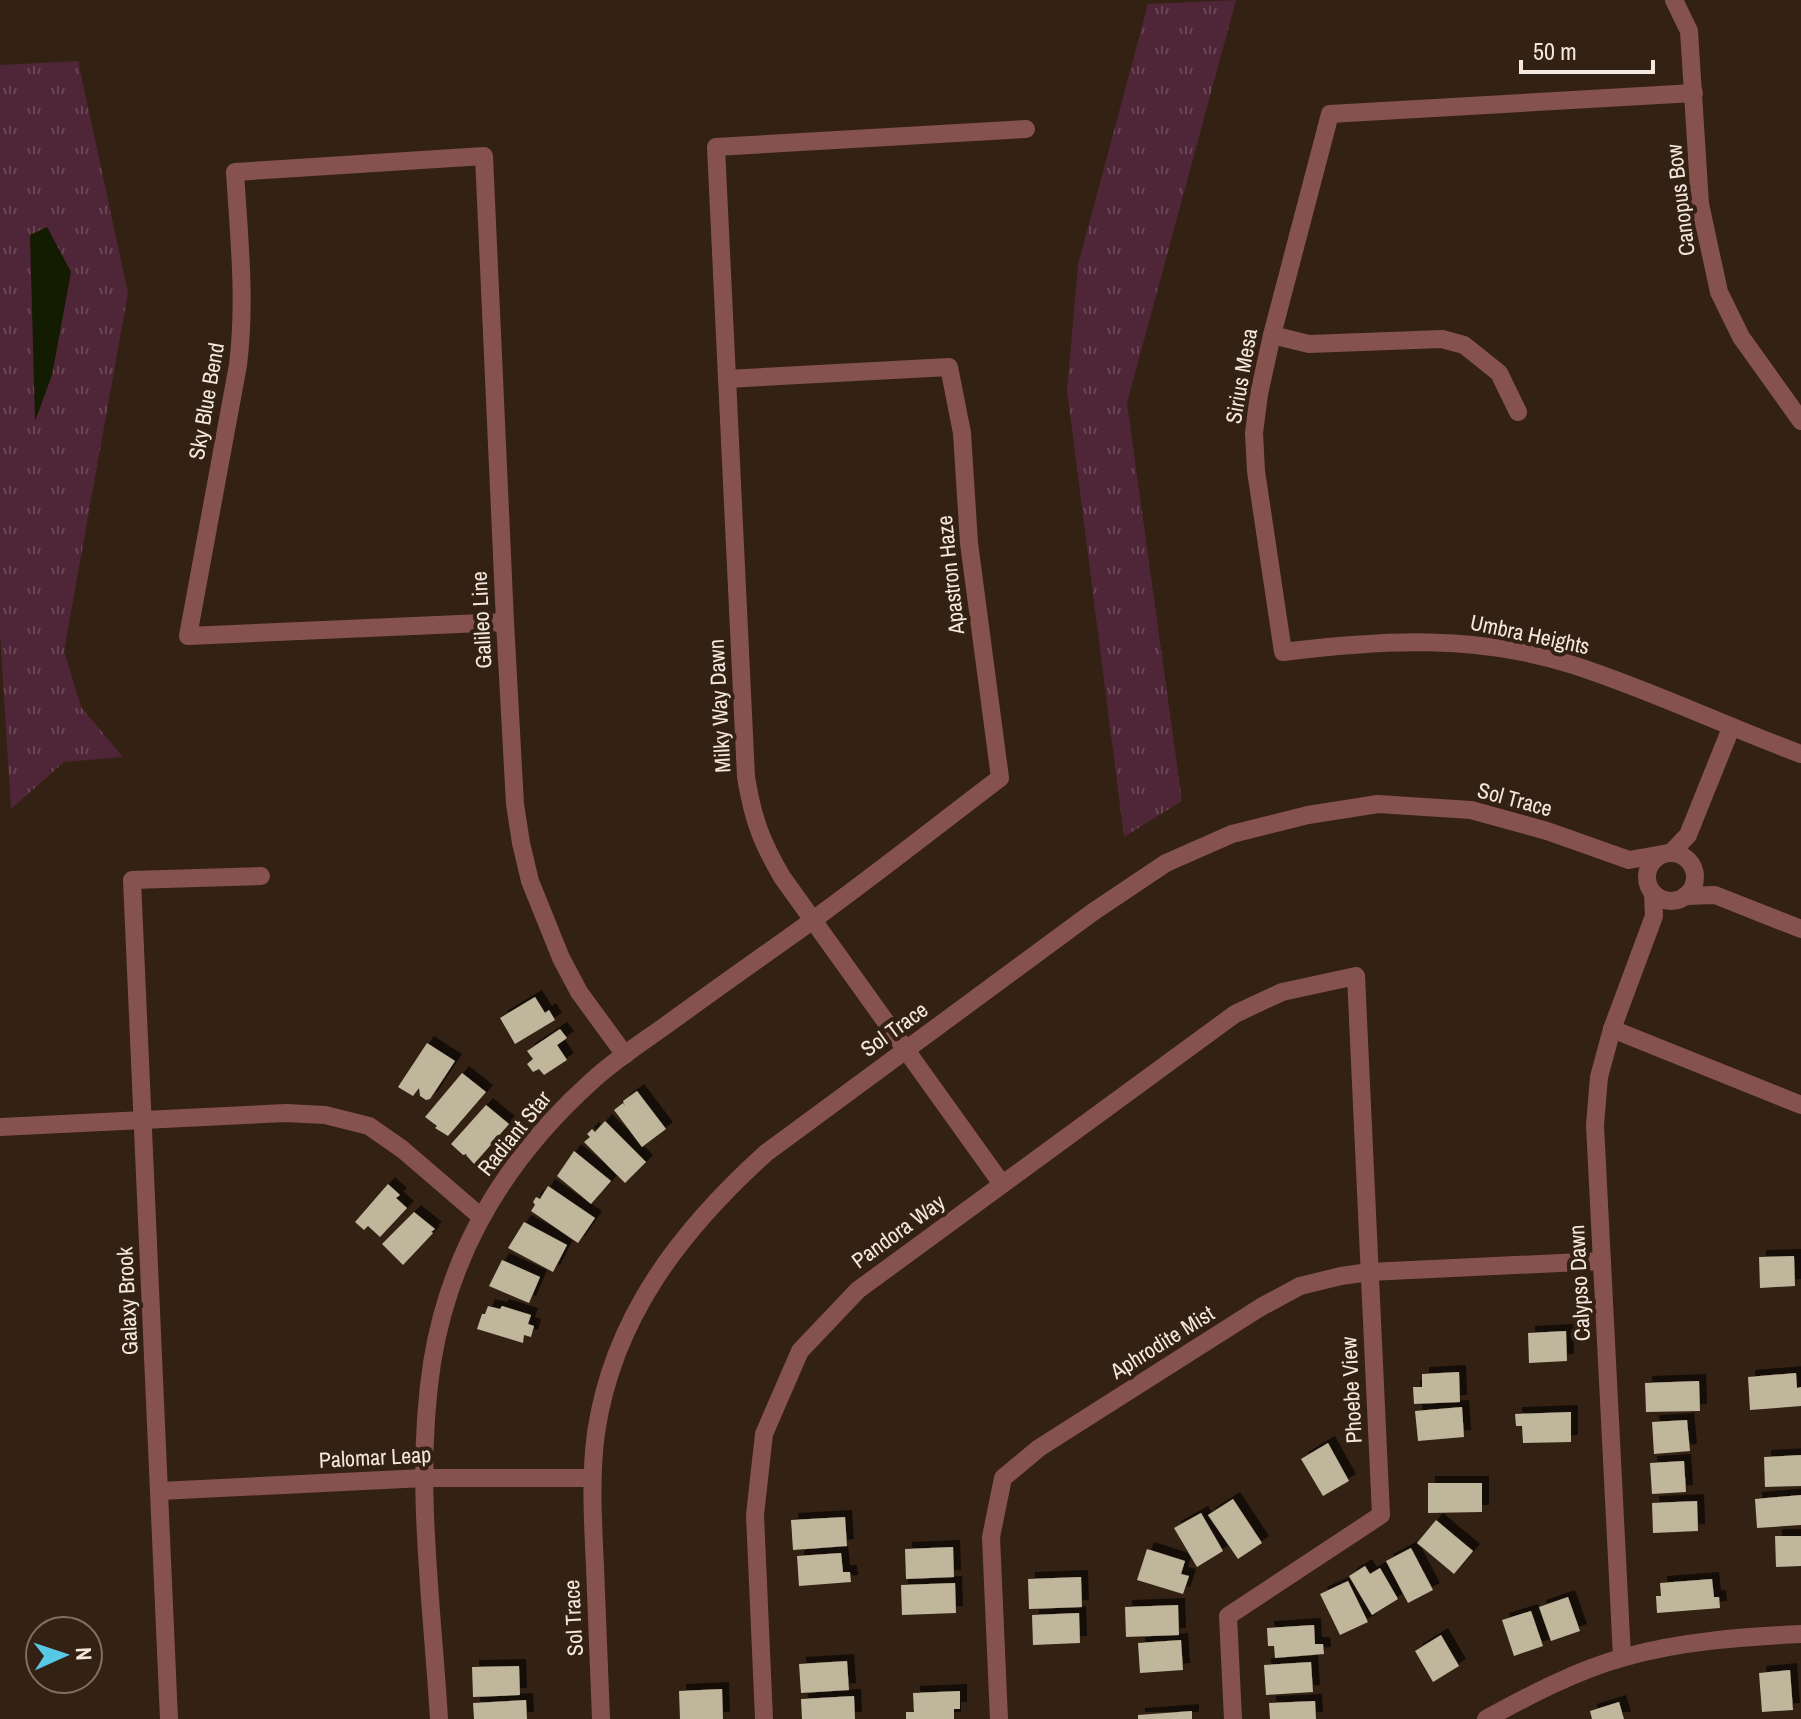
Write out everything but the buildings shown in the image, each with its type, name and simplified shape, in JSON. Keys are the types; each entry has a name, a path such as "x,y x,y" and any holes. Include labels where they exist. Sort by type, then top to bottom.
{"street":[{"name":"Canopus Bow","path":"1674,0 1689,31 1700,204 1719,292 1741,337 1801,421"},
{"name":"Sirius Mesa","path":"1283,652 1256,471 1254,433 1272,335 1330,114 1694,93"},
{"name":"Milky Way Dawn","path":"1002,1184 782,877 764,846 753,816 746,777 716,147 1026,129"},
{"name":"Galileo Line","path":"235,172 484,156 515,804 530,881 561,958 579,992 625,1055"},
{"name":"Sky Blue Bend","path":"235,172 243,327 188,636 505,622"},
{"path":"1272,335 1309,344 1442,339 1464,345 1499,373 1518,412"},
{"name":"Apastron Haze","path":"727,379 949,367 962,433 969,543 1000,778"},
{"name":"Umbra Heights","path":"1283,652 1362,642 1411,640 1517,651 1571,664 1801,754"},
{"path":"1651,890 1647,871 1656,858 1667,854 1688,835 1731,728"},
{"name":"Radiant Star","path":"439,1719 424,1478 425,1418 444,1310 462,1254 480,1216 515,1165 555,1117 594,1078 814,920 1000,778"},
{"name":"Sol Trace","path":"601,1719 592,1478 596,1433 607,1381 630,1324 683,1237 719,1196 766,1153 1129,887 1166,863 1232,834 1308,815 1378,804 1471,810 1547,831 1629,860 1667,854"},
{"path":"1654,916 1693,887 1688,835"},
{"path":"1667,854 1685,858 1715,895 1801,929"},
{"path":"1629,860 1651,890 1666,901 1715,895"},
{"name":"Galaxy Brook","path":"169,1719 132,880 261,876"},
{"name":"Calypso Dawn","path":"1622,1657 1595,1125 1599,1077 1612,1029 1654,916 1651,890"},
{"name":"Pandora Way","path":"764,1719 755,1515 764,1434 800,1351 858,1290 1235,1014 1282,992 1356,976"},
{"name":"Phoebe View","path":"1233,1719 1228,1616 1381,1515 1356,976"},
{"path":"1612,1029 1801,1105"},
{"path":"0,1127 286,1113 325,1115 369,1126 402,1149 480,1216"},
{"name":"Aphrodite Mist","path":"999,1719 991,1537 1003,1478 1039,1448 1261,1307 1300,1286 1369,1272 1602,1261"},
{"name":"Palomar Leap","path":"160,1491 424,1478 592,1478"},
{"path":"1486,1719 1536,1692 1622,1657 1729,1637 1801,1634"}],"green space":[{"path":"1236,0 1127,403 1182,801 1124,837 1067,390 1078,265 1148,4"},
{"path":"78,61 128,293 64,651 81,707 123,757 64,762 11,809 0,633 0,65"}],"shaded area":[{"path":"47,227 71,272 52,375 35,421 30,235"}]}
